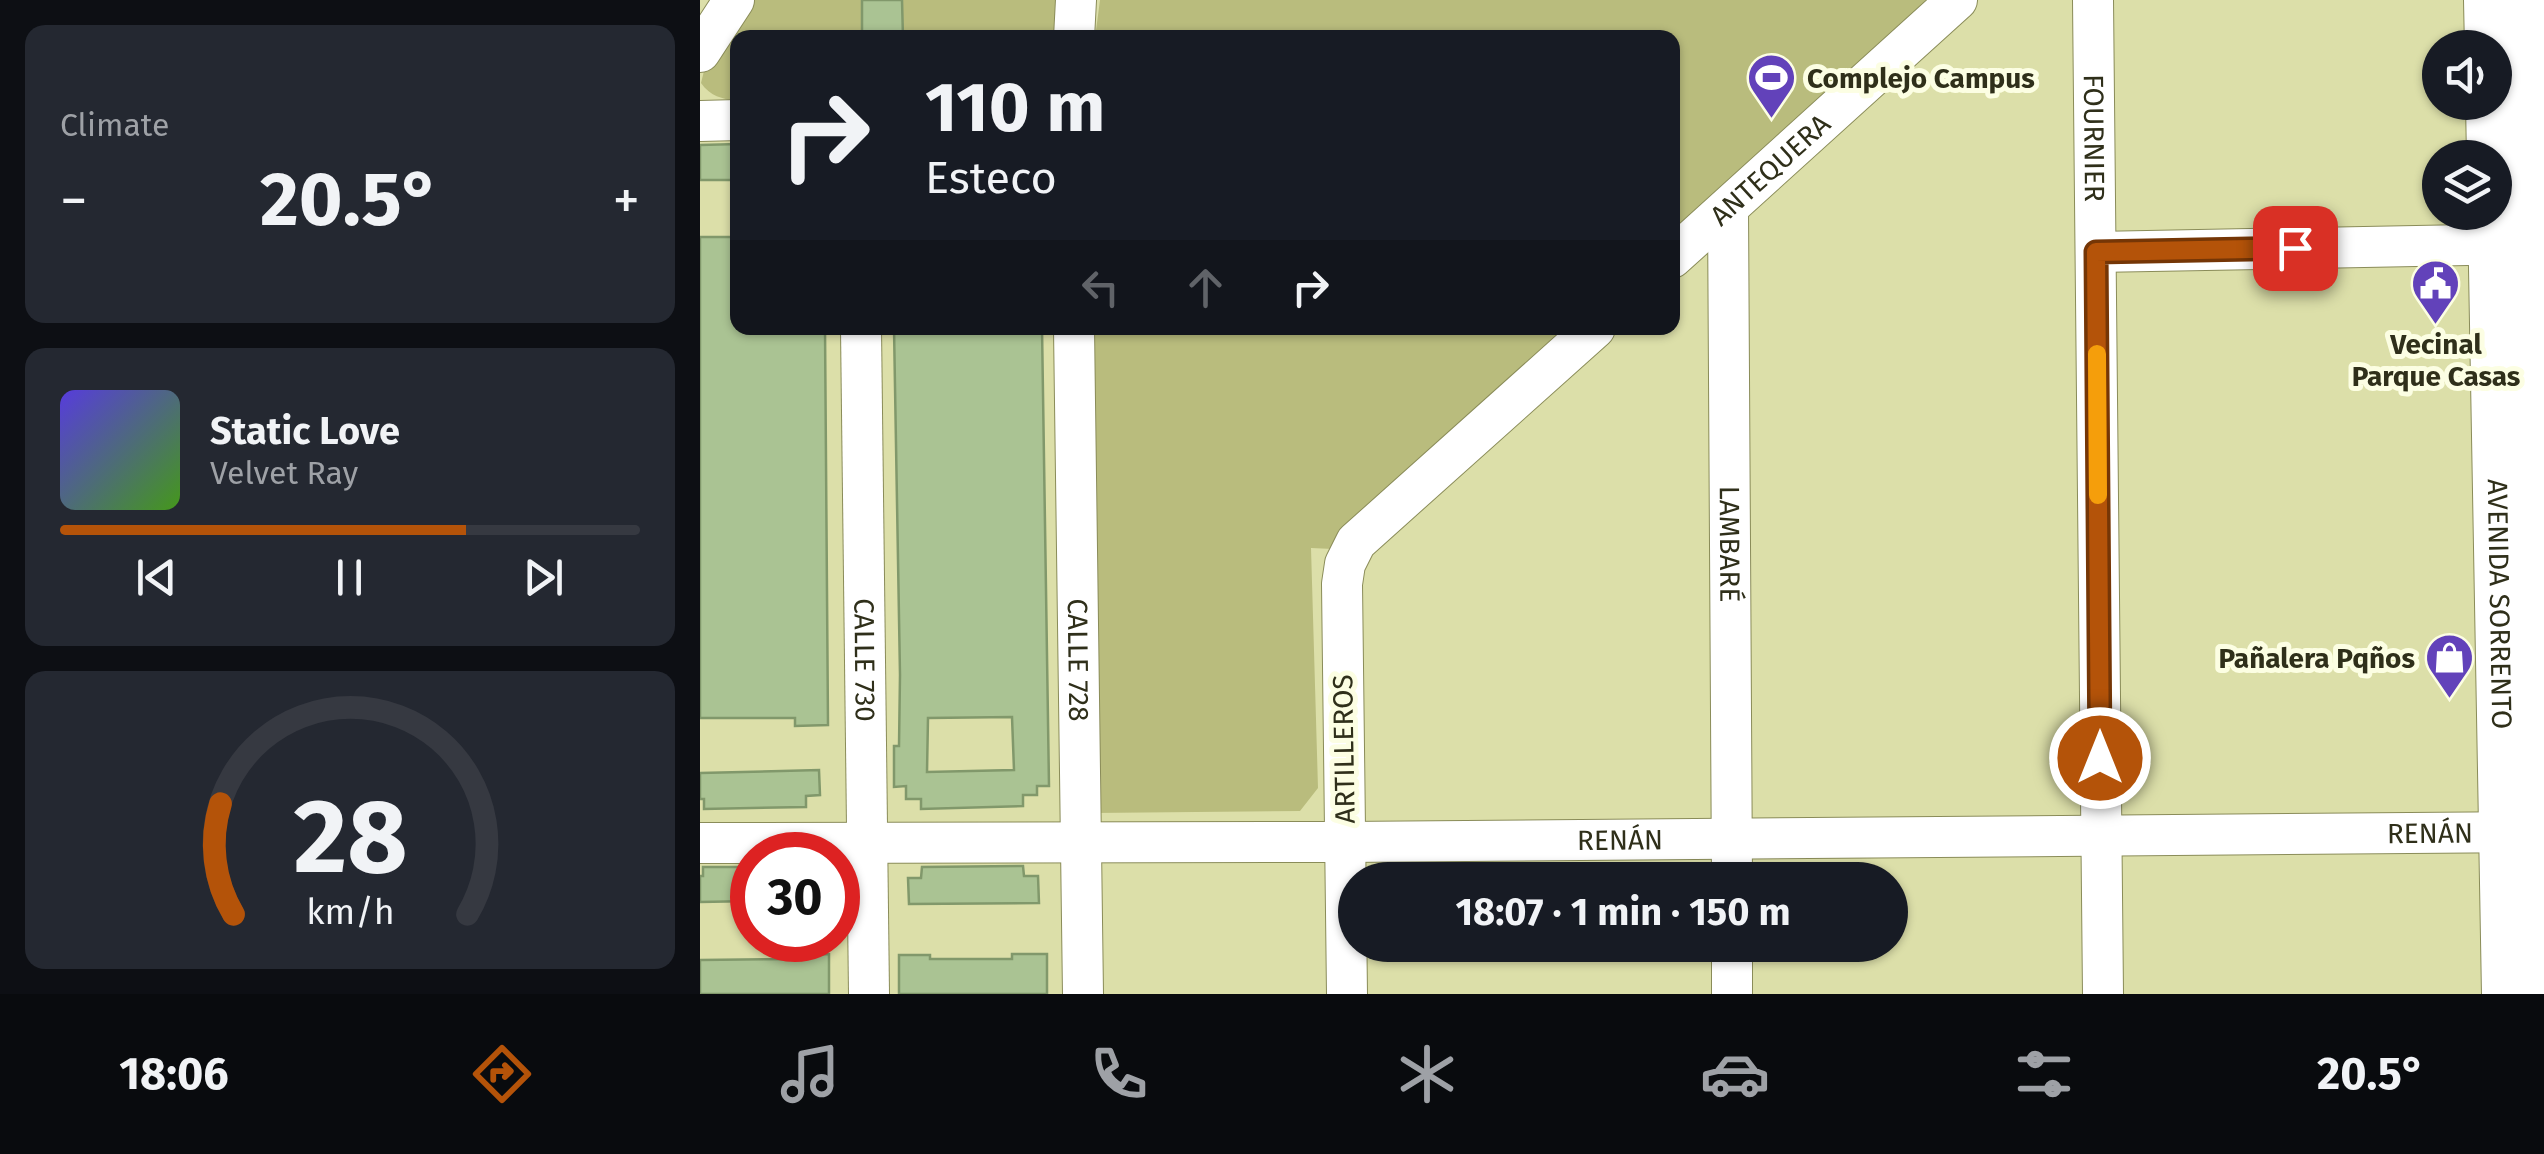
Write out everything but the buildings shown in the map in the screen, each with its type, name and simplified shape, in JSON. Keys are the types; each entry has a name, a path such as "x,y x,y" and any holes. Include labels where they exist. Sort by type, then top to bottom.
{"main road":[{"path":"2489,0 2490,30"},
{"name":"AVENIDA SORRENTO","path":"2529,0 2516,236 2533,826 2544,994"},
{"name":"AVENIDA SORRENTO","path":"2507,994 2543,731 2528,607"}],"street":[{"path":"700,52 734,0"},
{"path":"1074,30 1076,0"},
{"name":"ANTEQUERA","path":"1680,251 1957,0"},
{"name":"FOURNIER","path":"2093,0 2103,994"},
{"path":"700,121 730,120"},
{"name":"LAMBARÉ","path":"1728,209 1732,862"},
{"path":"2096,252 2516,236"},
{"name":"CALLE 730","path":"862,335 869,994"},
{"name":"CALLE 728","path":"1074,335 1083,994"},
{"name":"ARTILLEROS","path":"1347,994 1342,584 1345,564 1356,542 1587,335"},
{"name":"RENÁN","path":"700,843 2101,836 2533,826"},
{"path":"1732,962 1732,994"}],"green space":[{"path":"746,0 1065,0 1063,30 730,30 730,99 708,91 701,83 705,67"},
{"path":"1100,0 1926,0 1680,234 1680,30 1096,30"},
{"path":"1089,335 1569,335 1333,549 1311,548 1318,788 1300,811 1093,813"}],"slow traffic":[{"path":"2097,354 2098,495"}],"place":[{"name":"Complejo Campus","path":"1772,120"},
{"name":"Vecinal Parque Casas","path":"2436,326"},
{"name":"Pañalera Pqños","path":"2450,700"}],"route":[{"path":"2100,758 2096,252 2295,248"}]}
